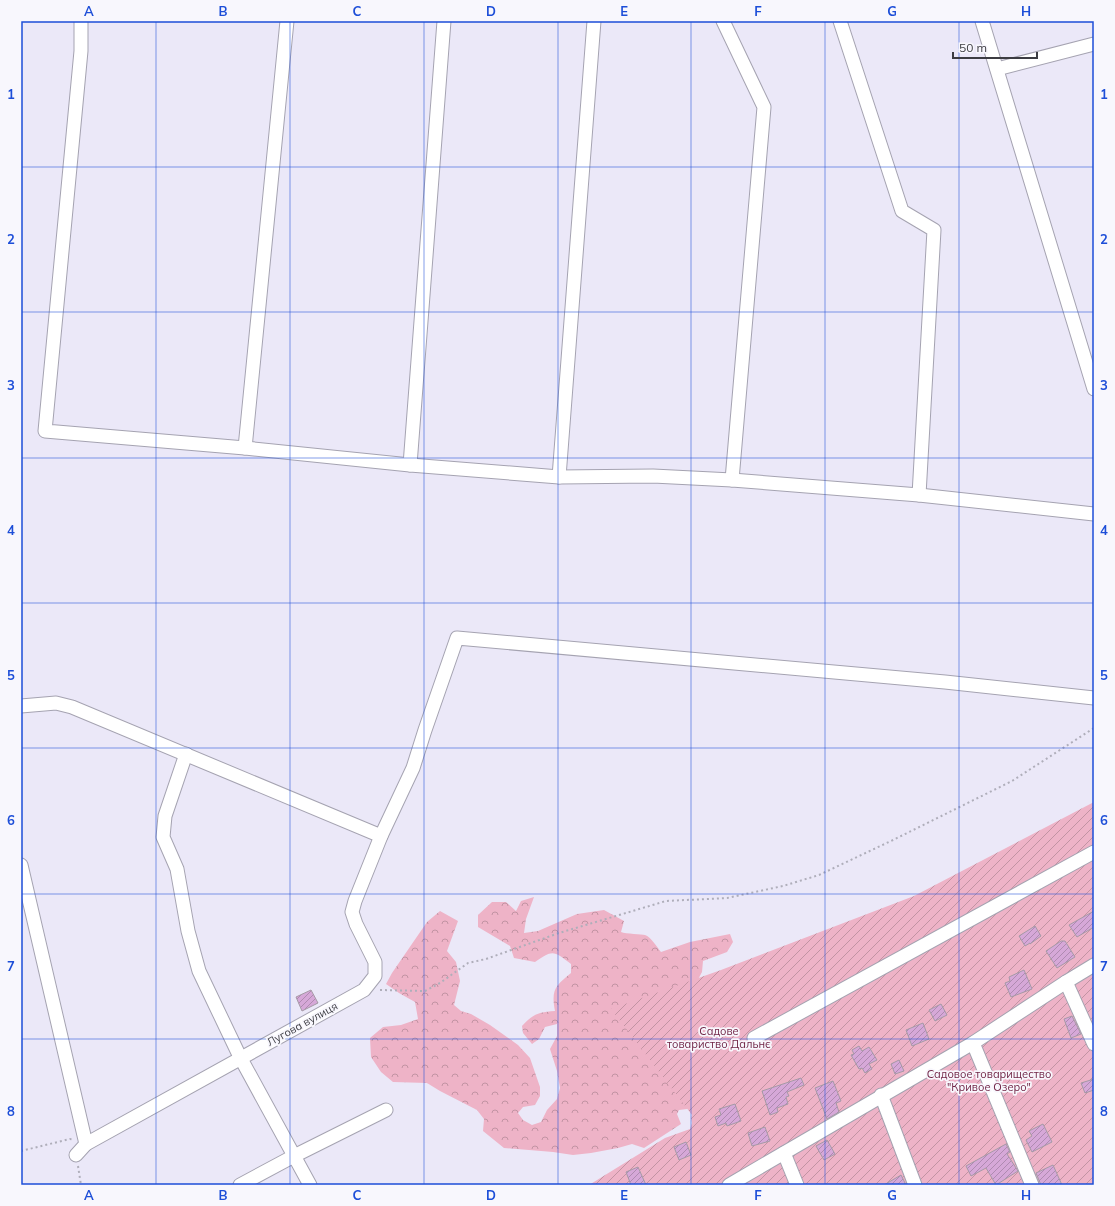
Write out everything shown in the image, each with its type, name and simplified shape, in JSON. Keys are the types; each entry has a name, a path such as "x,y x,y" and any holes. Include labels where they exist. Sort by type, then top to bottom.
{"street":[{"path":"81,21 81,51 45,431 245,448 410,465 559,478 653,476 732,480 919,495 1094,514"},
{"path":"245,448 287,21"},
{"path":"410,465 444,21"},
{"path":"559,478 594,21"},
{"path":"723,21 764,107 732,480"},
{"path":"840,21 902,211 934,230 919,495"},
{"path":"982,21 1094,389"},
{"path":"997,69 1094,44"},
{"path":"364,990 375,976 375,962 356,924 352,912 381,836 413,768 457,638 945,682 1094,698"},
{"path":"21,706 56,703 72,707 381,836"},
{"path":"186,754 165,816 164,837 177,870 188,931 198,971 240,1058 310,1185"},
{"path":"754,1038 1094,852"},
{"path":"21,865 86,1144"},
{"path":"729,1185 881,1095 973,1043 1066,982 1094,966"},
{"path":"1066,982 1094,1044"},
{"name":"Лугова вулиця","path":"76,1155 86,1144 364,990"},
{"path":"973,1043 1032,1185"},
{"path":"881,1095 915,1185"},
{"path":"240,1185 386,1110"},
{"path":"784,1153 796,1185"}],"path":[{"path":"364,990 425,991 440,983 468,962 486,960 559,933 626,912 666,901 727,898 783,886 819,875 1012,781 1094,728"},
{"path":"21,1151 70,1139 86,1144"},
{"path":"76,1155 81,1185"}],"green space":[{"path":"1094,802 1094,1185 589,1185 665,1138 690,1129 692,1123 692,1115 611,1009 721,970 914,896"},
{"path":"534,897 526,919 524,933 538,931 577,914 604,910 624,921 621,932 647,936 661,952 690,942 730,934 733,942 727,952 703,961 702,972 694,987 729,1093 687,1109 679,1110 677,1114 681,1124 644,1148 632,1144 618,1148 573,1155 504,1148 483,1131 484,1119 477,1110 427,1083 393,1082 381,1072 371,1057 370,1038 383,1027 401,1025 418,1019 415,1002 386,984 427,922 440,911 458,921 447,951 456,962 460,981 454,1005 461,1011 471,1014 490,1025 518,1045 530,1058 540,1087 540,1096 535,1105 523,1107 518,1113 523,1120 532,1125 541,1122 547,1110 557,1099 560,1088 557,1071 550,1049 557,1036 557,1024 545,1027 539,1039 532,1044 523,1033 522,1026 537,1014 555,1011 554,993 561,981 571,973 571,964 561,956 553,953 546,955 535,962 514,958 510,946 478,927 478,915 492,902 506,902 516,911 521,901"}],"building":[{"path":"1094,911 1094,927 1077,937 1069,925"},
{"path":"1035,926 1041,936 1025,946 1019,936"},
{"path":"1061,941 1065,941 1075,957 1057,968 1046,951"},
{"path":"1024,970 1032,989 1011,997 1005,983 1010,981 1009,977"},
{"path":"311,990 318,1003 302,1011 296,997"},
{"path":"941,1004 947,1015 935,1021 929,1010"},
{"path":"1072,1016 1081,1034 1071,1038 1064,1019"},
{"path":"923,1023 929,1039 912,1046 906,1030"},
{"path":"859,1046 862,1051 869,1047 877,1060 869,1064 872,1069 865,1073 862,1068 859,1069 851,1055 854,1054 852,1050"},
{"path":"899,1060 904,1071 895,1074 891,1064"},
{"path":"801,1078 804,1085 787,1092 789,1096 786,1097 788,1104 777,1108 778,1112 770,1115 762,1091"},
{"path":"1094,1079 1094,1090 1085,1093 1081,1083"},
{"path":"833,1081 841,1101 836,1103 839,1112 827,1119 815,1088"},
{"path":"735,1104 741,1121 727,1126 726,1123 718,1126 715,1117 721,1115 719,1109"},
{"path":"1043,1124 1052,1142 1032,1152 1026,1140 1032,1136 1029,1131"},
{"path":"765,1127 770,1141 752,1146 748,1133"},
{"path":"827,1140 835,1154 824,1160 816,1146"},
{"path":"686,1142 691,1155 679,1160 674,1147"},
{"path":"1006,1144 1010,1152 1007,1154 1018,1171 996,1185 986,1168 971,1176 966,1166"},
{"path":"1053,1165 1062,1185 1041,1185 1036,1173"},
{"path":"638,1167 646,1185 631,1185 626,1172"},
{"path":"901,1175 906,1185 884,1185"}],"park label":[{"name":"Садове товариство Дальнє","path":"719,1037"},
{"name":"Садовое товарищество \"Кривое Озеро\"","path":"989,1080"}]}
